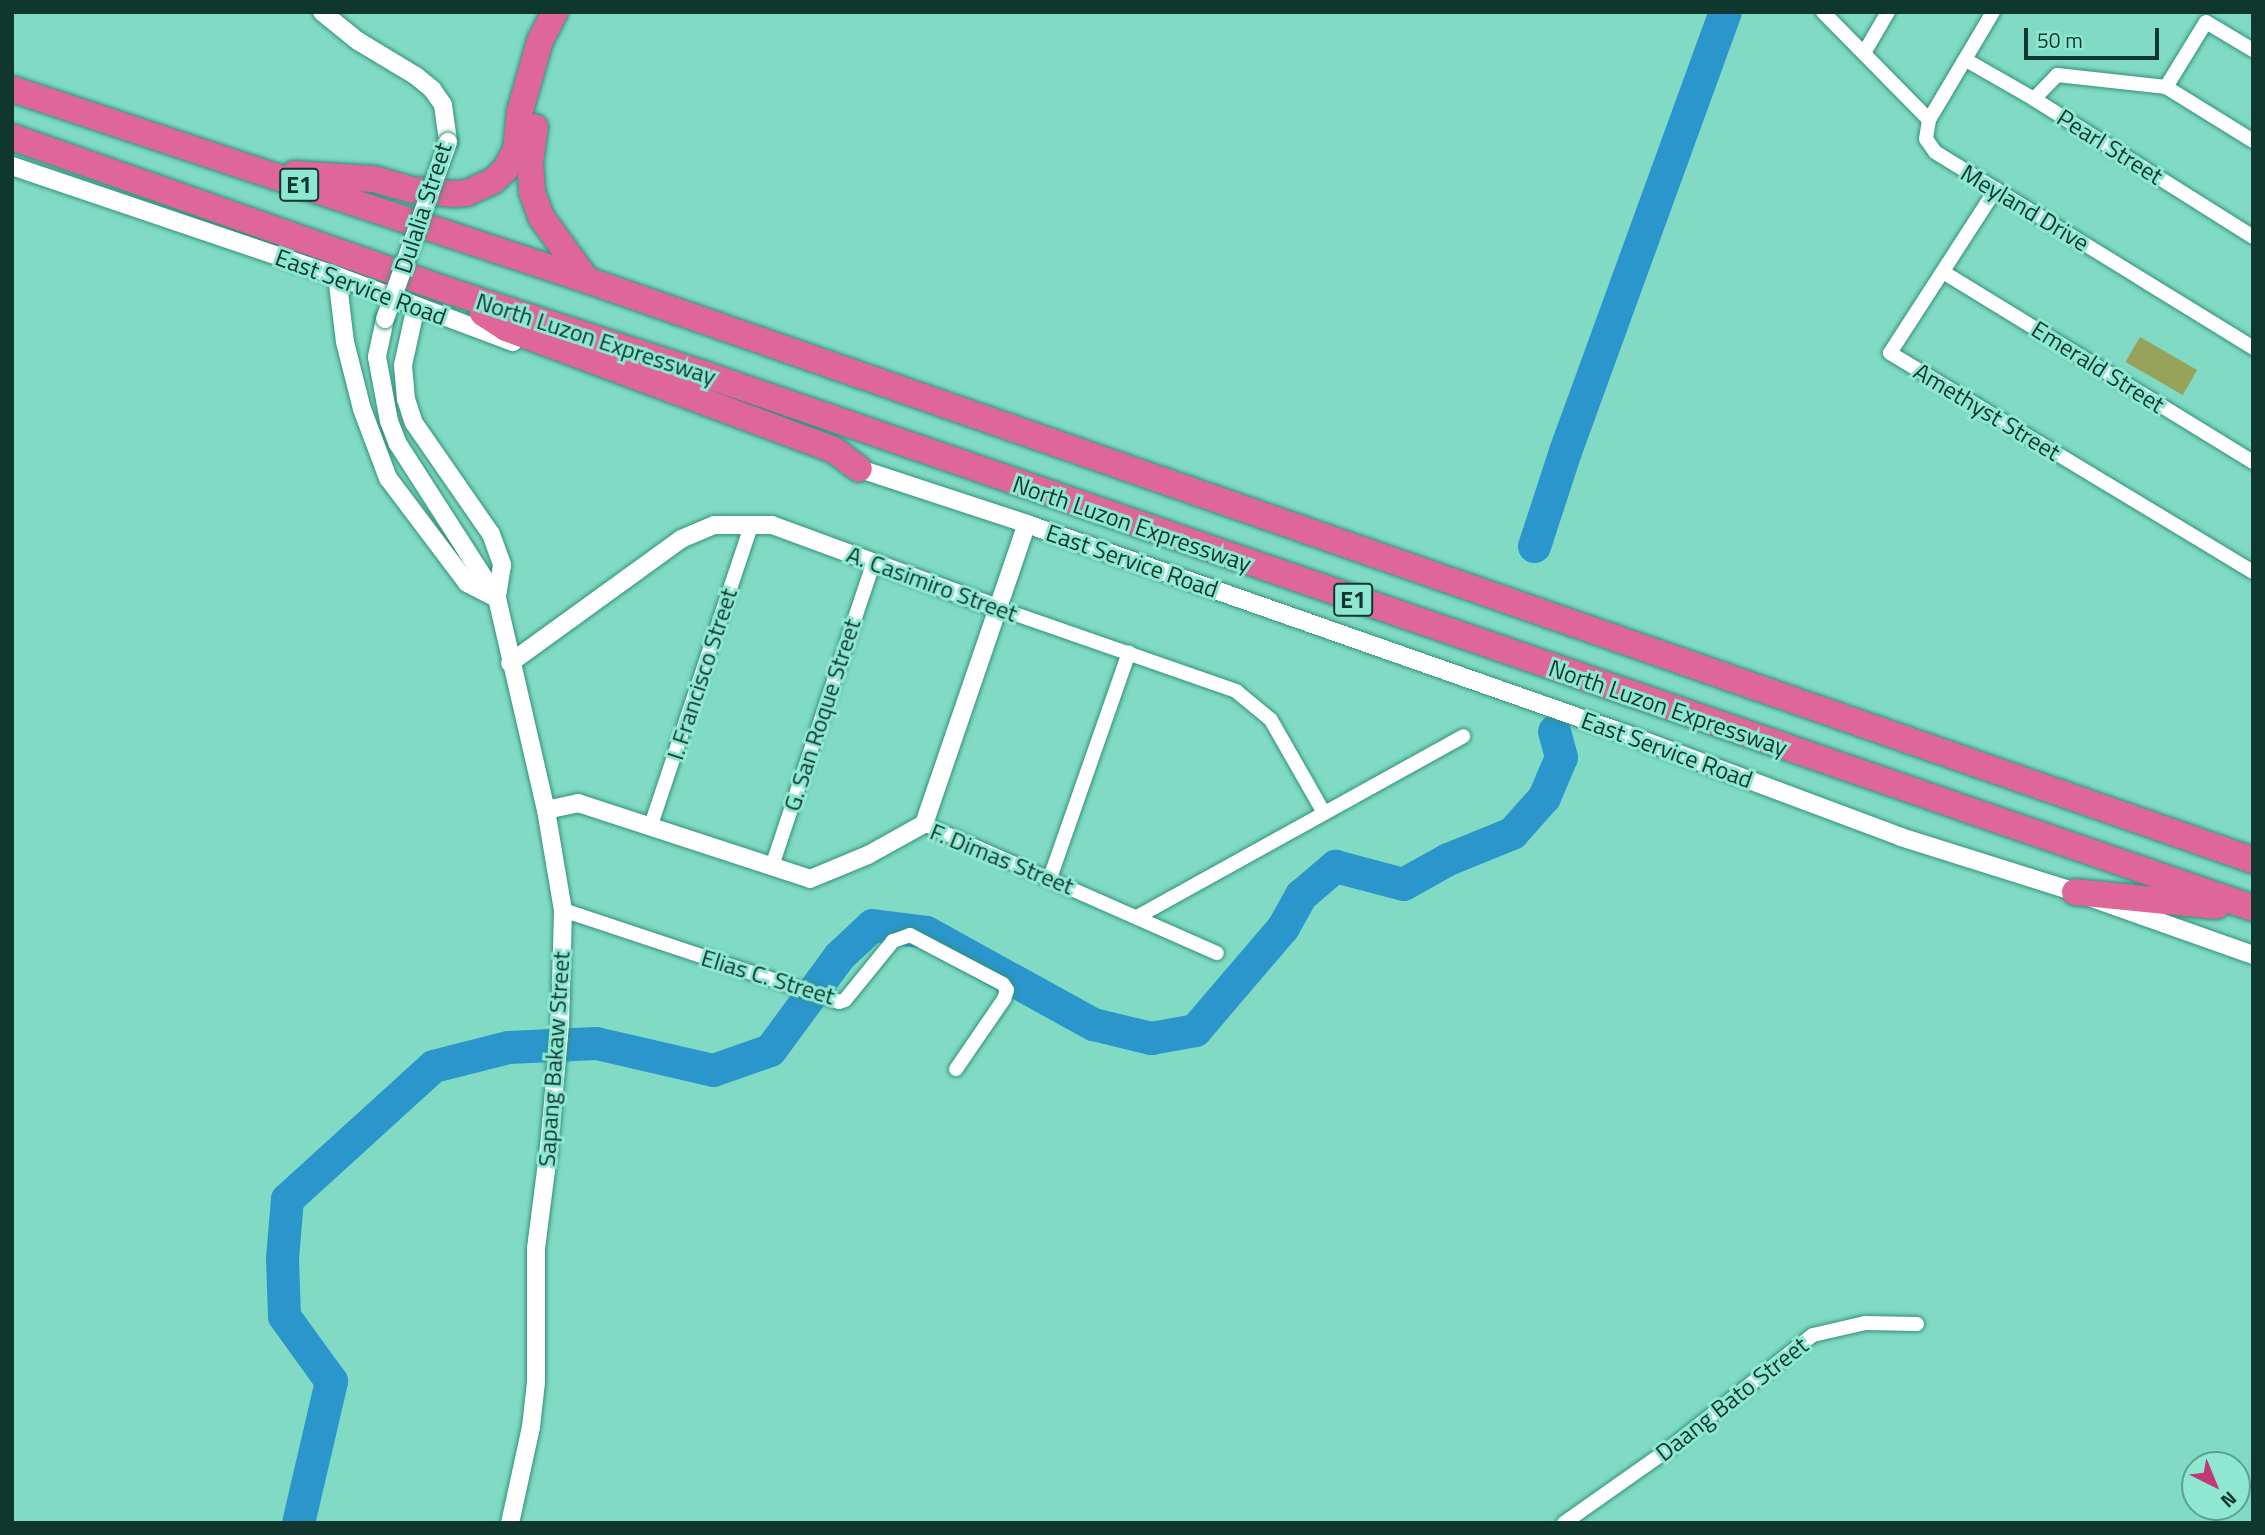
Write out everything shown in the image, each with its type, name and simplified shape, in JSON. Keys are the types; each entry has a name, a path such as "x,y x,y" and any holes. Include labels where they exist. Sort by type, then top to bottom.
{"highway":[{"path":"257,171 374,179 413,190 454,194 467,193 493,181 505,170 516,149 520,111 540,41 555,12"},
{"path":"566,12 540,89 530,162 532,192 541,217 586,280"},
{"name":"North Luzon Expressway","path":"12,89 586,280 2253,860"},
{"name":"North Luzon Expressway","path":"12,138 453,292 707,375 2253,909"},
{"path":"453,292 506,328 834,450 859,469"},
{"path":"2075,892 2253,909"}],"street":[{"name":"Dulalia Street","path":"322,12 358,41 416,76 432,89 443,105 448,142 385,320 377,357 389,421 398,444 497,598"},
{"path":"1823,12 1929,120 1993,12"},
{"path":"1864,53 1888,12"},
{"path":"2165,87 2206,22 2253,50"},
{"name":"Pearl Street","path":"1966,60 2034,99 2252,235"},
{"path":"2034,99 2057,75 2165,87 2253,141"},
{"name":"Meyland Drive","path":"1929,120 1926,139 1935,152 2253,348"},
{"name":"East Service Road","path":"12,166 337,276 859,469 1027,524 1612,729 1901,836 2075,892 2253,955"},
{"name":"Amethyst Street","path":"1996,188 1890,349 1891,355 2253,572"},
{"name":"Emerald Street","path":"1943,272 2253,462"},
{"path":"337,276 345,342 362,409 388,478 467,583 497,598"},
{"name":"Sapang Bakaw Street","path":"416,306 403,365 406,399 414,423 491,534 502,565 497,598 546,810 563,910 560,1024 553,1074 550,1147 536,1248 536,1382 531,1427 510,1523"},
{"name":"I. Francisco Street","path":"651,825 752,523"},
{"path":"924,824 1027,524"},
{"name":"A. Casimiro Street","path":"510,663 681,539 715,525 772,525 873,564 1236,691 1271,720 1324,813"},
{"name":"G. San Roque Street","path":"772,866 873,564"},
{"path":"1050,878 1129,652"},
{"path":"1137,917 1463,736"},
{"name":"F. Dimas Street","path":"546,810 578,803 810,879 868,855 924,824 1217,953"},
{"name":"Elias C. Street","path":"563,910 839,1002 845,1000 893,942 910,934 1003,984 1007,990 1004,999 956,1069"},
{"name":"Daang Bato Street","path":"1564,1523 1666,1451 1813,1335 1865,1323 1916,1324"}],"green space":[{"path":"2140,337 2197,370 2183,395 2126,362"}],"waterway":[{"path":"1534,546 1565,451 1725,12"},
{"path":"298,1523 331,1381 284,1316 282,1258 287,1199 433,1066 508,1047 596,1043 713,1070 770,1050 839,956 872,925 926,932 1093,1024 1151,1038 1195,1030 1283,927 1301,895 1335,866 1403,884 1448,859 1512,833 1544,797 1561,757 1554,731"}]}
